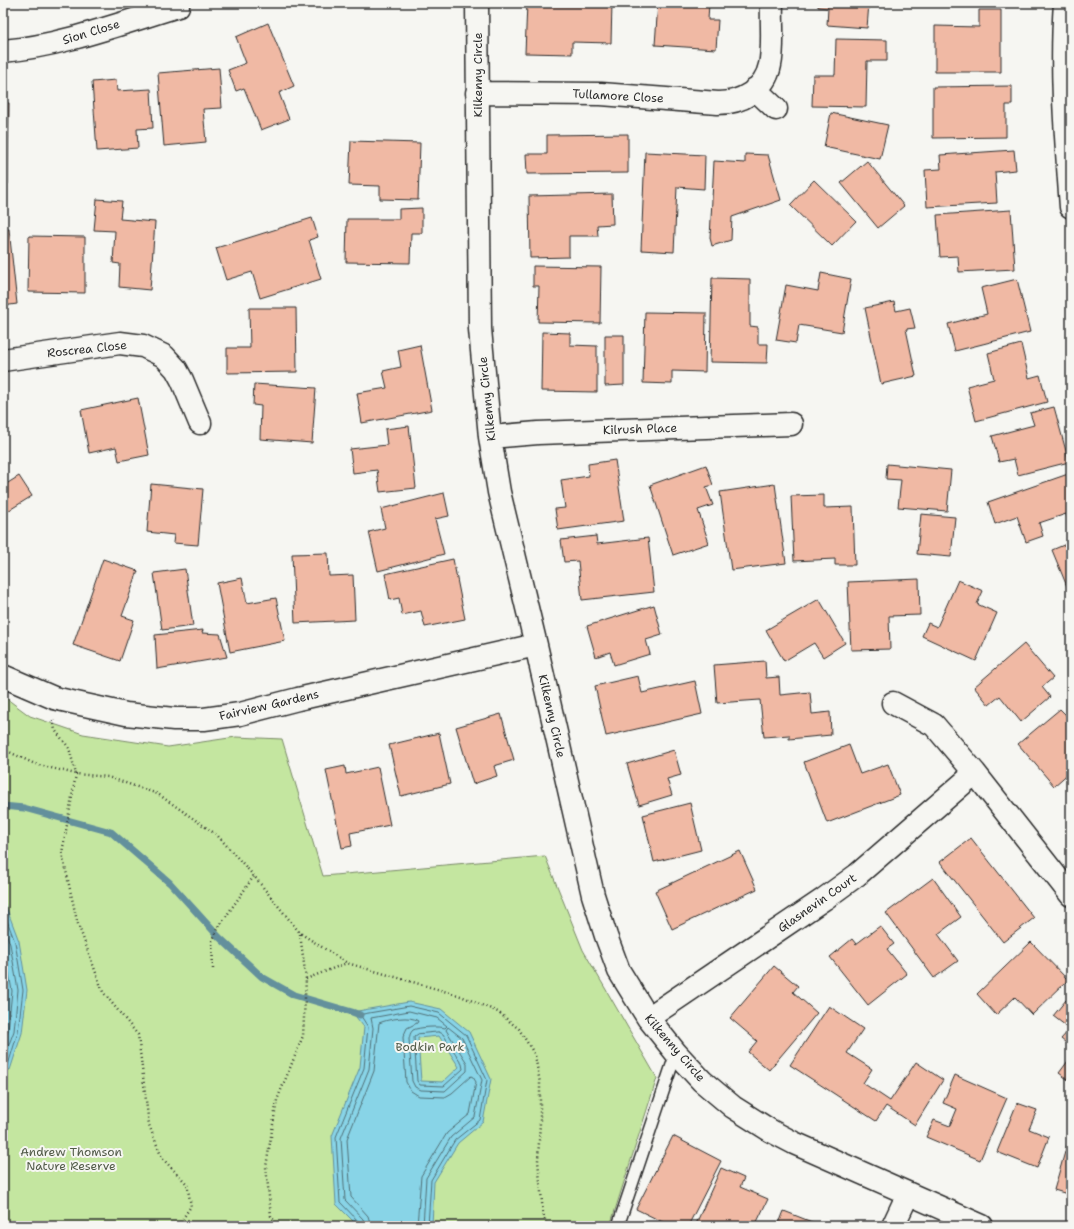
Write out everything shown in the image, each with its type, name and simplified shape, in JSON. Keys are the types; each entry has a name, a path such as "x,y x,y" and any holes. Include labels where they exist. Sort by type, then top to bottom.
{"street":[{"name":"Kilkenny Circle","path":"477,3 480,329 490,437 499,492 536,645 593,895 619,971 648,1018 676,1053 702,1081 733,1107 764,1128 794,1143 982,1226"},
{"name":"Tullamore Close","path":"478,93 601,94 728,103 740,100 755,90 764,79 770,64 772,3"},
{"path":"1065,3 1062,63 1068,137 1071,207"},
{"name":"Sion Close","path":"3,51 27,49 60,41 178,6"},
{"path":"755,90 776,109"},
{"name":"Roscrea Close","path":"3,360 120,343 143,346 164,356 176,369 200,423"},
{"name":"Kilrush Place","path":"490,437 538,433 791,424"},
{"name":"Fairview Gardens","path":"3,676 54,698 126,714 174,719 204,719 240,714 298,699 536,645"},
{"path":"893,703 934,725 1071,895"},
{"name":"Glasnevin Court","path":"648,1018 824,900 852,879 975,774"},
{"path":"893,1226 908,1194"}],"lane":[{"path":"618,1226 676,1053"}],"path":[{"path":"54,698 51,710 55,730 69,748 76,774 62,853 77,921 103,992 138,1035 149,1125 162,1158 187,1184 191,1206 178,1226"},
{"path":"3,750 35,764 76,774 108,777 158,794 217,835 254,876 300,933 347,963 461,996 498,1012 519,1029 535,1054 540,1083 538,1161 543,1213 547,1226"},
{"path":"213,969 212,942 220,925 254,876"},
{"path":"278,1226 271,1216 266,1167 278,1100 303,1036 306,980 300,933"},
{"path":"306,980 347,963"}],"green space":[{"name":"Bodkin Park","path":"3,696 30,716 83,734 168,747 236,737 282,739 323,876 545,856 583,950 657,1078 610,1226 3,1226"}],"water":[{"path":"3,899 19,941 27,990 22,1033 10,1070 3,1069"},
{"path":"409,1002 441,1009 469,1032 491,1079 483,1122 458,1143 434,1182 432,1226 358,1226 336,1204 332,1136 360,1067 364,1027 352,1012","holes":["439,1036 459,1067 443,1082 421,1081 418,1038"]}],"building":[{"path":"239,3 297,3 297,5"},
{"path":"527,3 612,3 611,43 572,42 572,54 525,53"},
{"path":"658,3 709,3 708,20 718,20 716,49 655,45"},
{"path":"818,3 869,3 867,28 827,25 828,8 818,7"},
{"path":"979,10 1001,10 1001,72 935,72 935,26 979,27"},
{"path":"268,23 294,86 279,93 289,119 261,130 244,88 236,91 228,70 246,63 236,37"},
{"path":"836,39 887,40 887,61 867,61 866,107 812,106 813,75 835,75"},
{"path":"219,68 222,108 203,109 206,142 164,146 158,73"},
{"path":"116,80 117,91 151,89 153,128 137,129 138,148 97,151 92,82"},
{"path":"1012,86 1012,105 1006,105 1006,137 933,138 933,87"},
{"path":"3,103 9,103 8,184 3,184"},
{"path":"831,113 888,125 880,159 824,147"},
{"path":"628,134 628,173 527,174 526,154 547,154 547,135"},
{"path":"351,141 420,143 418,200 380,199 380,186 349,185"},
{"path":"1014,150 1016,170 995,172 997,203 927,207 925,170 941,169 940,155"},
{"path":"645,152 705,155 704,189 677,187 674,252 641,250"},
{"path":"745,154 768,155 781,200 732,217 731,240 712,246 710,238 714,161 745,163"},
{"path":"867,161 904,206 878,228 841,183"},
{"path":"814,180 856,221 832,246 790,205"},
{"path":"612,194 613,224 597,225 598,236 569,236 569,257 530,258 529,196"},
{"path":"97,199 122,201 120,219 155,222 150,290 119,287 120,264 113,263 115,231 94,230"},
{"path":"422,208 422,233 411,233 410,263 346,262 347,219 399,219 399,209"},
{"path":"1011,210 1015,269 959,272 958,256 940,257 937,215"},
{"path":"312,218 318,237 309,240 321,279 260,298 252,272 226,280 216,248"},
{"path":"9,229 17,304 3,306 3,230"},
{"path":"29,236 85,237 85,293 28,292"},
{"path":"533,266 601,267 600,323 538,322 539,286 533,286"},
{"path":"821,273 851,279 842,332 799,325 796,343 776,340 786,285 818,291"},
{"path":"712,278 750,279 750,326 758,327 758,344 768,344 767,363 710,362"},
{"path":"1017,279 1030,332 955,351 948,324 987,314 981,288"},
{"path":"894,302 896,311 910,308 915,328 906,329 916,376 881,384 865,308"},
{"path":"249,308 296,308 297,372 227,373 227,348 250,348"},
{"path":"645,312 706,313 705,372 672,371 672,384 643,383"},
{"path":"542,332 570,333 570,345 597,346 597,392 541,391"},
{"path":"605,335 624,335 624,385 605,386"},
{"path":"1021,344 1029,378 1040,375 1047,402 976,421 967,386 994,379 988,353"},
{"path":"420,345 432,410 362,423 357,393 387,388 383,371 401,367 398,350"},
{"path":"254,384 316,388 312,443 260,439 261,406 253,405"},
{"path":"138,398 149,455 119,461 116,447 89,453 81,410"},
{"path":"1054,407 1069,462 1018,475 1014,459 999,462 992,436 1034,425 1030,413"},
{"path":"409,426 416,488 380,492 377,470 353,473 350,449 387,445 385,429"},
{"path":"615,460 624,521 558,530 555,509 565,508 561,480 589,476 588,464"},
{"path":"887,464 951,470 947,511 898,507 901,480 886,479"},
{"path":"706,465 713,485 706,487 713,505 698,510 709,543 673,555 650,485"},
{"path":"1071,473 1071,528 1066,514 1039,523 1043,536 1026,542 1017,516 995,524 988,502"},
{"path":"19,476 32,496 3,514 3,486"},
{"path":"151,484 203,489 198,545 173,543 174,535 147,532"},
{"path":"775,484 786,563 731,570 720,492"},
{"path":"444,493 449,516 435,519 444,554 378,571 369,532 385,528 381,509"},
{"path":"824,495 824,508 853,507 855,565 835,565 835,559 794,561 791,496"},
{"path":"921,514 955,517 951,557 917,554"},
{"path":"596,536 597,544 648,538 654,592 582,600 578,561 564,562 561,540"},
{"path":"1071,542 1071,596 1052,550"},
{"path":"328,553 329,576 353,575 355,620 295,623 292,554"},
{"path":"103,559 138,571 122,616 134,620 120,661 73,645"},
{"path":"453,559 465,619 425,627 421,611 402,615 399,598 390,600 385,574"},
{"path":"185,569 193,626 162,630 154,573"},
{"path":"242,578 247,603 276,598 285,641 230,652 217,583"},
{"path":"919,579 920,615 889,616 890,649 851,650 848,582"},
{"path":"958,580 983,591 977,604 997,613 976,661 922,636 928,623 937,627"},
{"path":"819,599 845,643 823,657 814,643 784,661 766,630"},
{"path":"654,605 662,635 646,640 650,654 614,665 610,652 596,657 587,626"},
{"path":"203,630 202,633 220,634 227,657 157,669 155,635"},
{"path":"1024,644 1053,678 1042,687 1050,697 1021,722 1000,696 989,705 974,687"},
{"path":"765,661 766,678 779,677 780,695 810,692 812,714 830,712 831,735 789,739 789,735 764,737 760,700 717,703 714,665"},
{"path":"638,676 642,693 695,681 702,714 606,736 595,686"},
{"path":"1060,709 1071,720 1071,771 1054,786 1018,744"},
{"path":"501,714 514,760 494,766 497,776 473,784 456,727"},
{"path":"439,733 450,784 401,796 389,745"},
{"path":"849,745 860,774 888,764 900,795 827,823 804,762"},
{"path":"674,750 681,775 667,779 672,795 639,805 627,764"},
{"path":"345,766 346,774 378,767 390,825 350,833 352,846 342,848 326,770"},
{"path":"690,803 701,850 654,862 643,815"},
{"path":"971,838 1034,918 1003,942 940,862"},
{"path":"740,851 757,889 672,929 655,891"},
{"path":"933,878 961,917 938,934 958,961 934,978 886,913"},
{"path":"880,926 894,944 887,949 907,974 868,1005 830,957 852,939 856,944"},
{"path":"1031,942 1068,980 1032,1015 1015,997 996,1015 977,994"},
{"path":"774,966 798,986 793,992 817,1013 769,1070 748,1052 757,1041 730,1018"},
{"path":"1066,1000 1071,1004 1071,1047 1061,1039 1070,1029 1053,1016"},
{"path":"829,1006 863,1029 847,1053 872,1069 863,1083 890,1101 916,1062 943,1080 915,1125 886,1106 876,1121 790,1065"},
{"path":"1071,1057 1071,1082 1059,1073"},
{"path":"955,1075 1007,1098 980,1160 926,1137 934,1120 950,1126 957,1109 943,1103"},
{"path":"1017,1103 1037,1110 1029,1129 1049,1137 1037,1168 997,1152"},
{"path":"1071,1131 1071,1195 1054,1190"},
{"path":"673,1136 721,1161 688,1226 671,1226 636,1209"},
{"path":"721,1168 744,1178 740,1187 768,1199 755,1226 700,1226 696,1224"},
{"path":"784,1211 822,1226 778,1226"}],"waterway":[{"path":"3,806 24,808 111,832 170,883 219,937 262,977 294,995 360,1015"}],"park label":[{"name":"Andrew Thomson Nature Reserve","path":"71,1159"}]}
